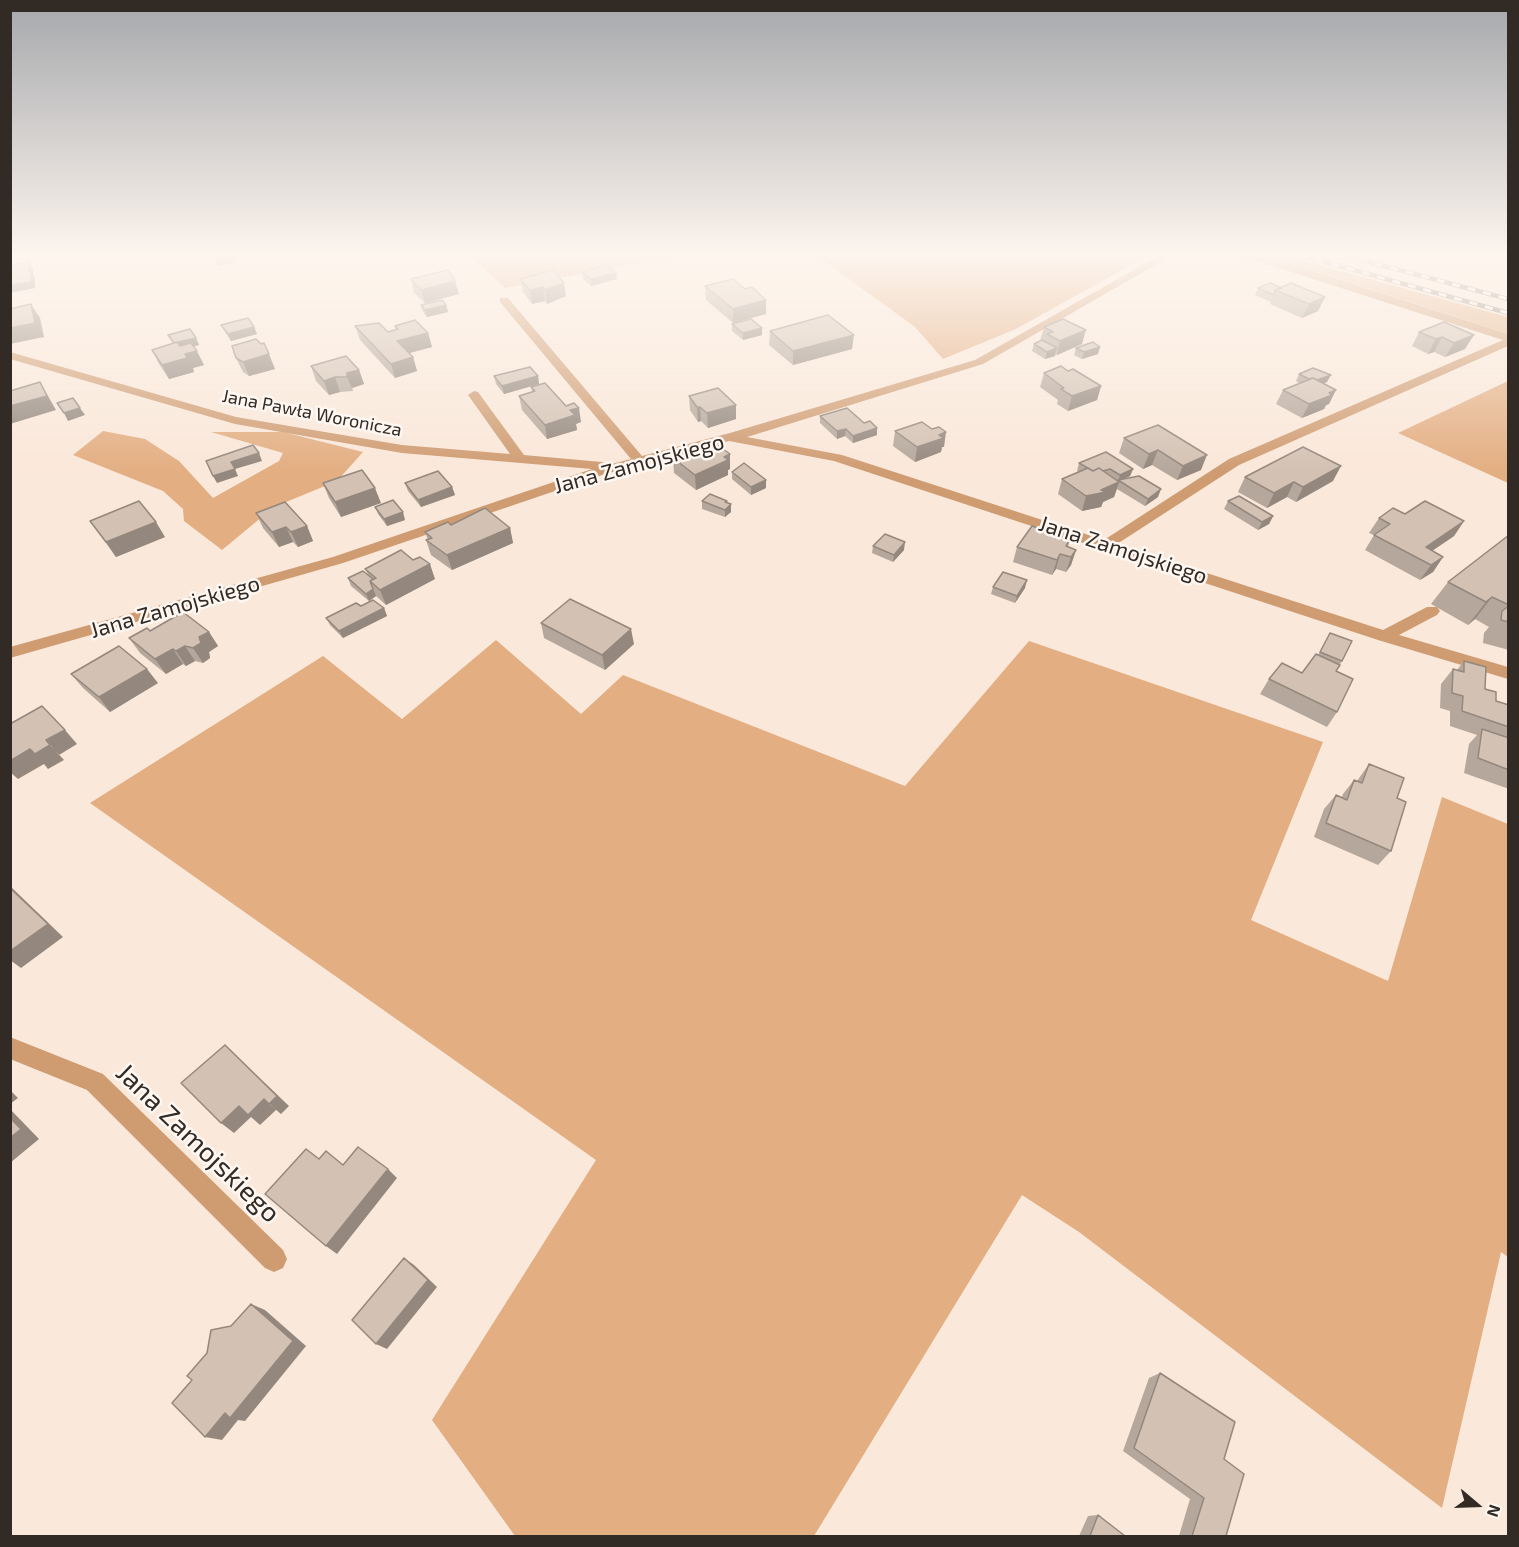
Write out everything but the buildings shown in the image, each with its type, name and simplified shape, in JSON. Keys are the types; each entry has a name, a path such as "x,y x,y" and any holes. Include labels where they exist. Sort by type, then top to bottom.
{"street":[{"path":"527,327 639,460"},
{"path":"729,437 980,362 1041,327"},
{"path":"1476,327 1509,338"},
{"path":"1108,544 1234,462 1509,342"},
{"name":"Jana Pawła Woronicza","path":"10,355 235,420 402,449 614,467"},
{"path":"474,395 521,460"},
{"name":"Jana Zamojskiego","path":"10,653 338,560 614,467 729,437 837,458 1108,544 1384,636 1509,673"},
{"path":"1384,636 1432,611"},
{"name":"Jana Zamojskiego","path":"10,1048 95,1082 274,1259"}],"shaded area":[{"path":"915,327 1019,327 1016,329 943,359"},
{"path":"1487,327 1508,327 1508,334"},
{"path":"1508,381 1508,483 1398,433"},
{"path":"103,431 145,439 179,461 213,498 279,461 283,453 211,432 283,432 363,452 337,481 274,507 222,550 184,521 183,509 163,491 73,455"},
{"path":"496,640 581,714 623,675 905,786 1029,641 1323,742 1251,920 1388,981 1442,797 1508,824 1508,1257 1501,1252 1442,1508 1079,1232 1022,1195 814,1536 515,1536 432,1420 596,1160 90,803 323,656 402,719"}]}
